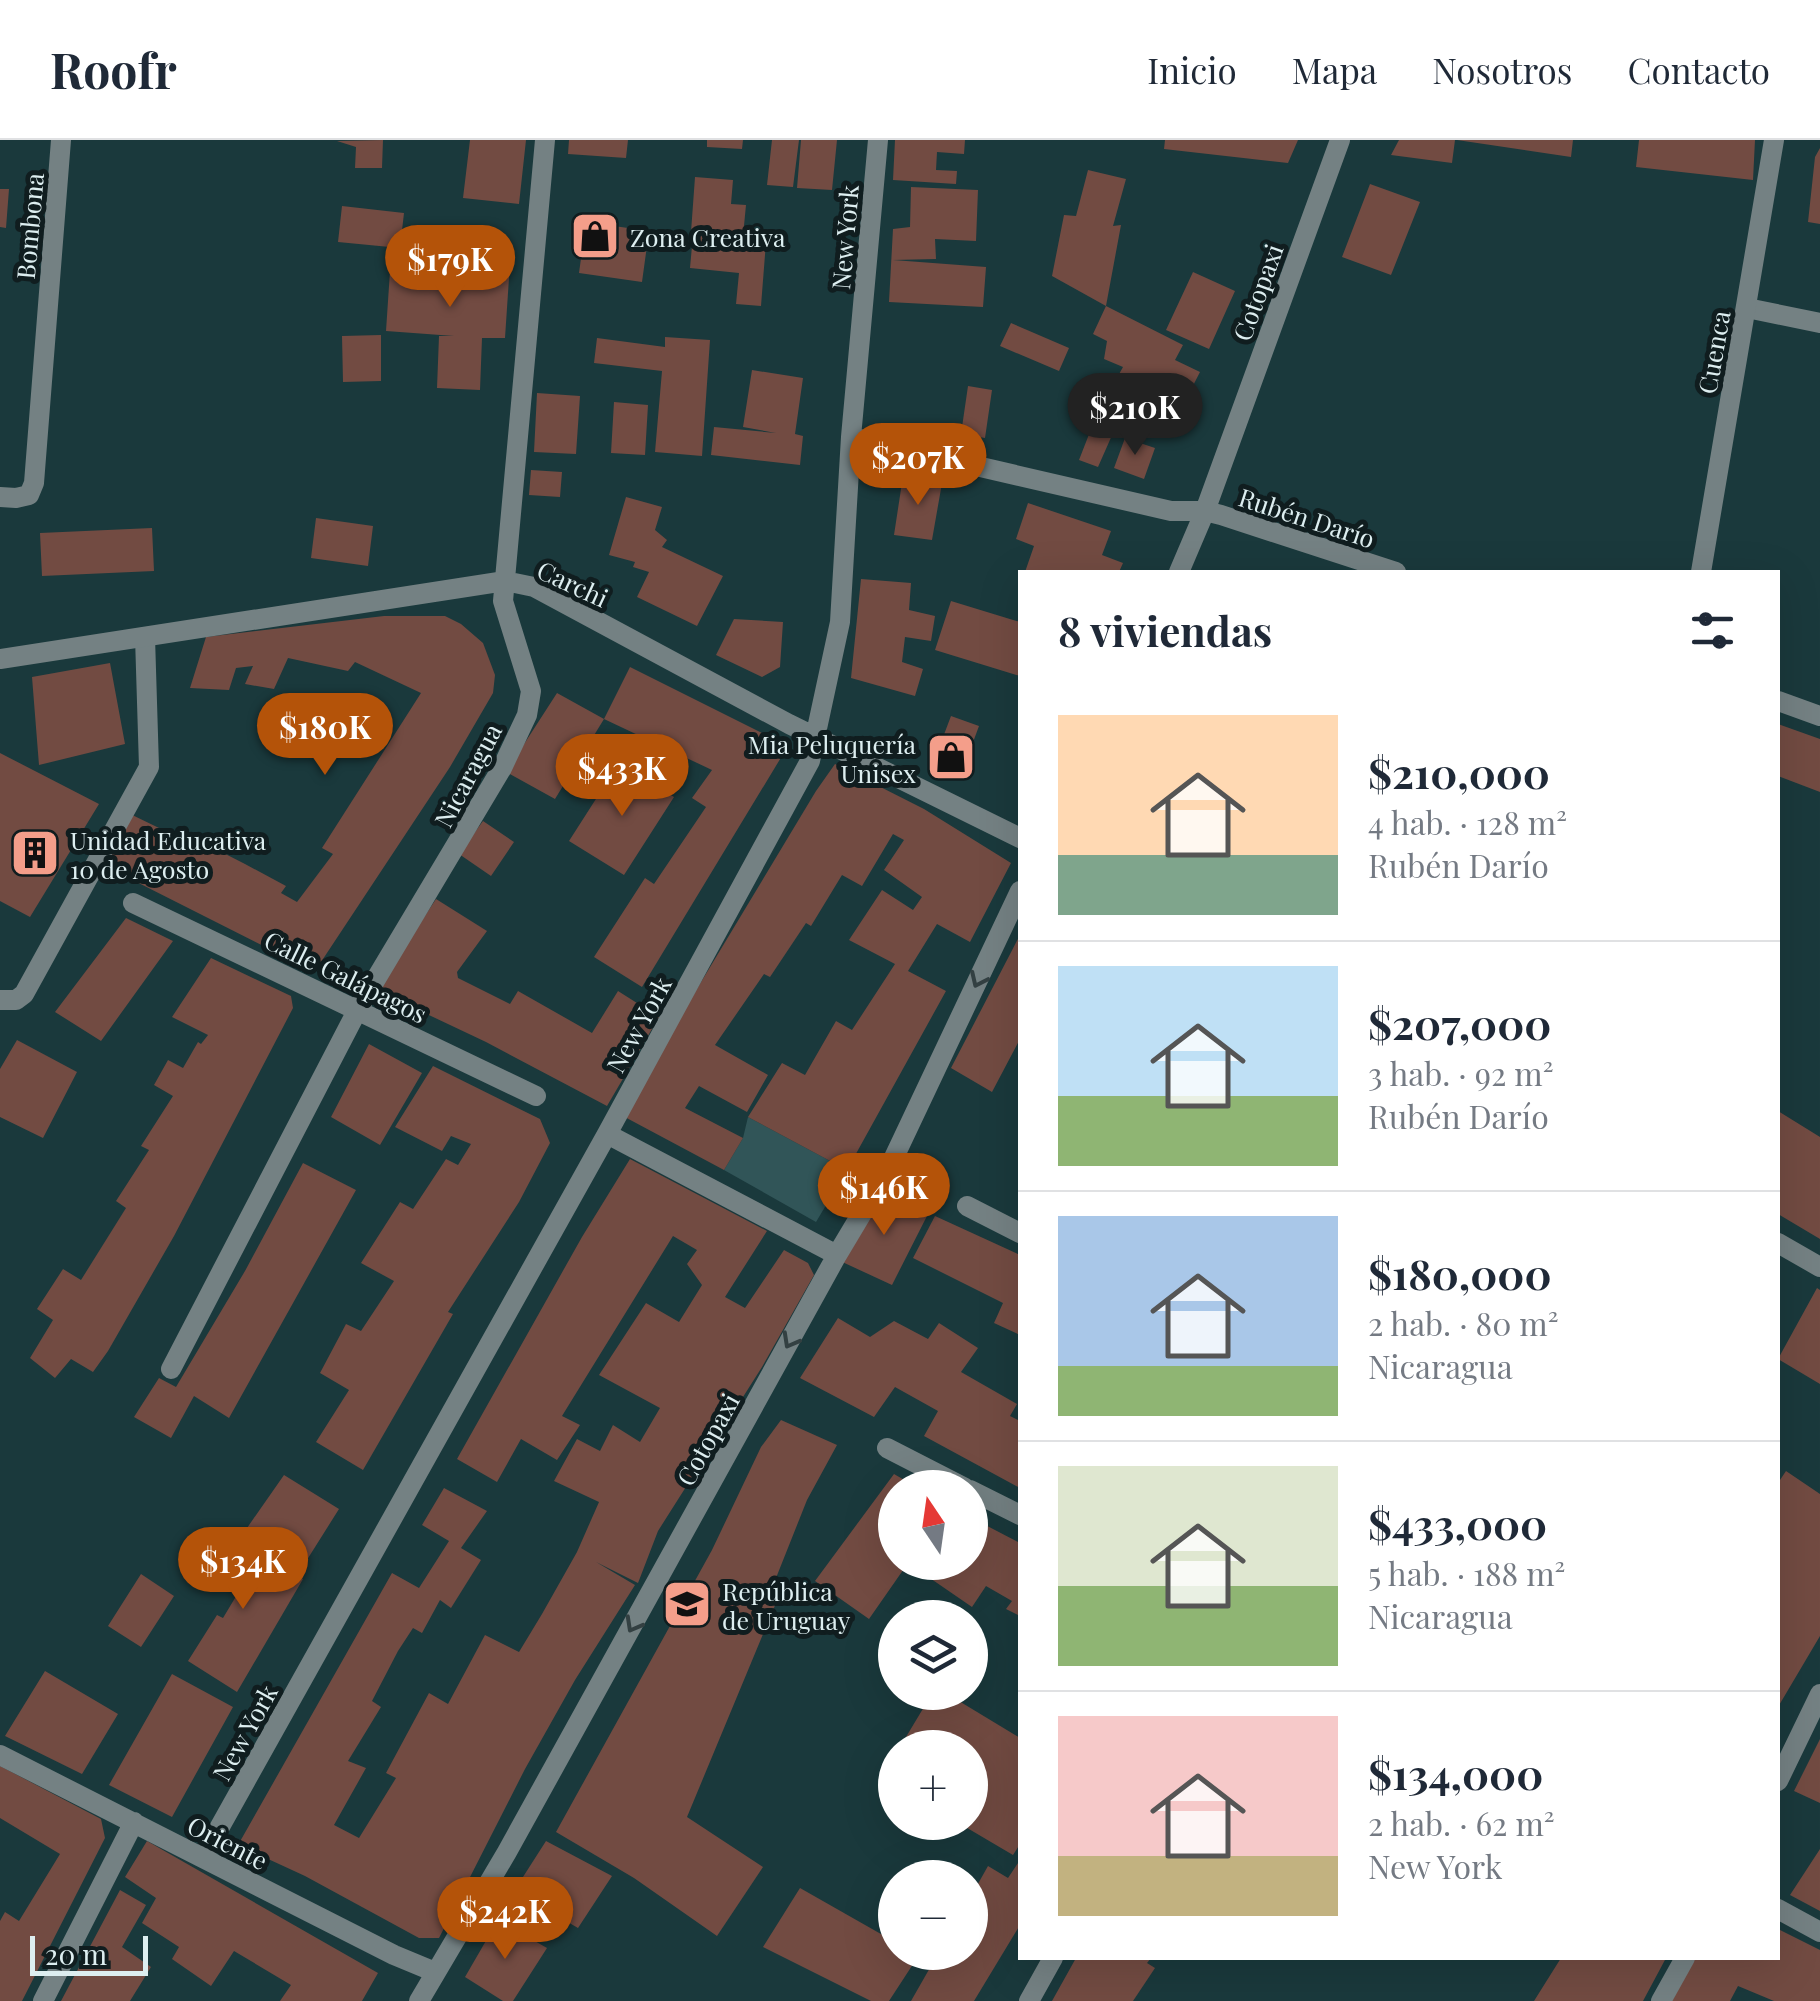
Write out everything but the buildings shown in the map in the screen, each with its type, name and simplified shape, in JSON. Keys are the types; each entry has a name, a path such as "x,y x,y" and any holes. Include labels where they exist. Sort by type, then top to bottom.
{"street":[{"name":"Bombona","path":"0,497 29,495 34,483 61,140"},
{"name":"Nicaragua","path":"172,1369 358,1009 492,785 527,715 532,691 503,601 545,140"},
{"name":"New York","path":"203,1857 607,1134 810,760 840,622 851,437 878,140"},
{"name":"Cotopaxi","path":"1180,570 1340,140"},
{"name":"Cuenca","path":"1701,570 1774,140"},
{"path":"1746,308 1820,323"},
{"name":"Rubén Darío","path":"851,437 1171,511 1205,511 1390,570"},
{"name":"Carchi","path":"0,659 506,582 534,588 814,736 1018,837"},
{"path":"0,1000 16,1000 24,994 149,767 144,637"},
{"path":"1780,702 1820,716"},
{"name":"Cotopaxi","path":"419,2001 507,1852 888,1168 1018,896"},
{"name":"Calle Galápagos","path":"133,904 536,1096"},
{"path":"607,1134 837,1255"},
{"path":"968,1206 1018,1232"},
{"path":"1780,1243 1820,1267"},
{"path":"887,1448 930,1470"},
{"path":"988,1499 1018,1515"},
{"path":"1780,1777 1820,1694"},
{"name":"Oriente","path":"0,1755 394,1956 434,1972"},
{"path":"43,2001 134,1822"},
{"path":"1780,1910 1820,1932"},
{"path":"1029,2001 1051,1960"},
{"path":"1661,2001 1684,1960"}],"shaded area":[{"path":"748,1117 847,1170 816,1222 724,1170 743,1138"}],"place":[{"name":"Zona Creativa","path":"595,236"},
{"name":"Mia Peluquería Unisex","path":"951,757"},
{"name":"Unidad Educativa 10 de Agosto","path":"35,853"},
{"name":"República de Uruguay","path":"687,1604"}]}
